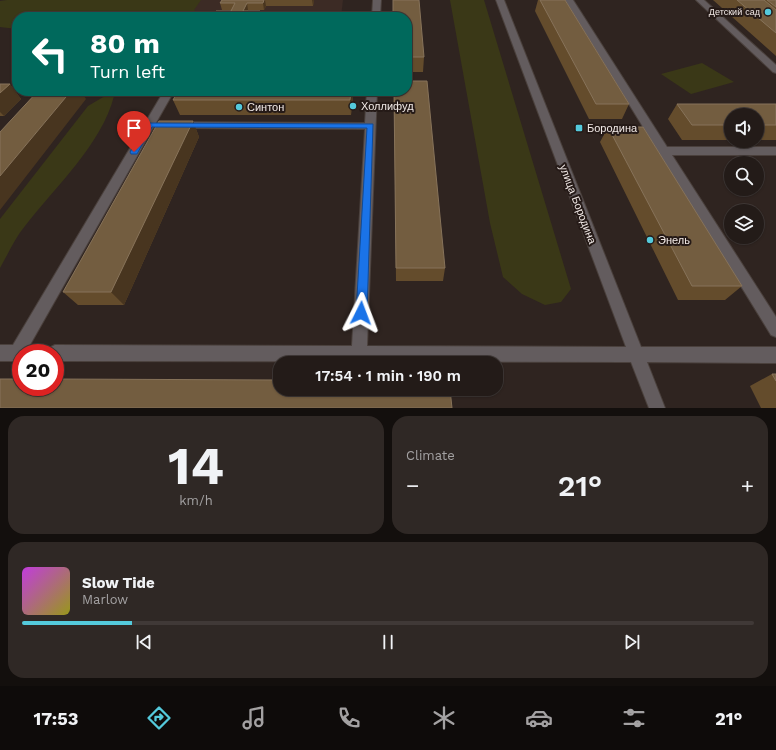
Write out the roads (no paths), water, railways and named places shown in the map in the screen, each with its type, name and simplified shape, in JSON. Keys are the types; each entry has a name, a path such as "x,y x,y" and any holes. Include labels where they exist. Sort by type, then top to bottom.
{"street":[{"path":"376,12 377,0"},
{"name":"улица Бородина","path":"500,0 656,408"},
{"path":"569,0 776,330"},
{"path":"700,0 776,70"},
{"path":"24,344 153,125 167,96"},
{"path":"359,355 372,96"},
{"path":"153,125 370,126"},
{"path":"664,151 776,151"},
{"path":"0,353 12,353"},
{"path":"64,353 776,355"}],"place":[{"name":"Детский сад","path":"768,12"},
{"name":"Холлифуд","path":"353,106"},
{"name":"Синтон","path":"239,107"},
{"name":"Бородина","path":"579,128"},
{"name":"Энель","path":"650,240"}]}
